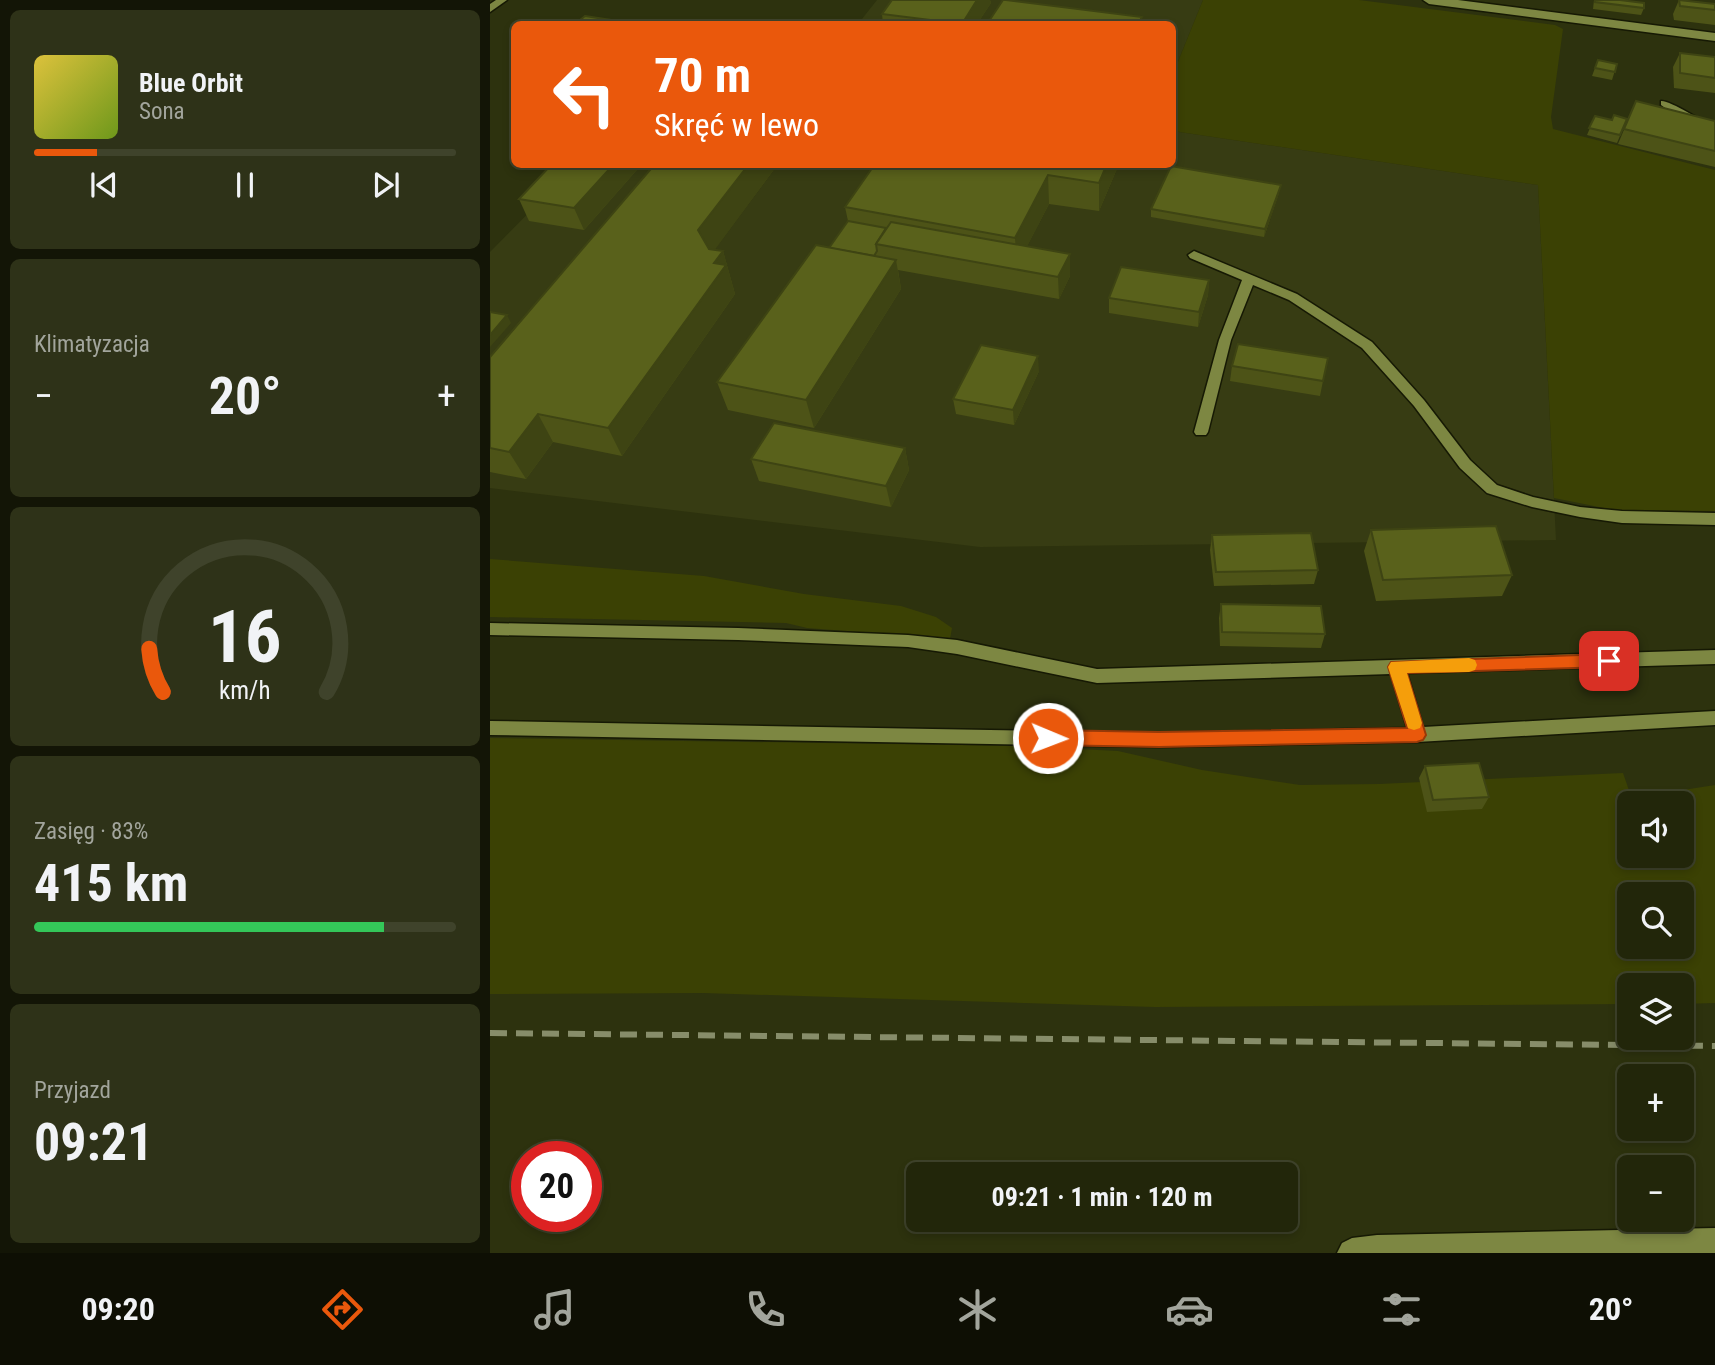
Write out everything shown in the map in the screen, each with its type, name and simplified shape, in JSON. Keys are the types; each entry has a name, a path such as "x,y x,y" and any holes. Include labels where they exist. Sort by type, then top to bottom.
{"street":[{"path":"1429,0 1715,37"},
{"path":"1352,1253 1377,1250 1715,1243"}],"lane":[{"path":"490,9 502,0"},
{"path":"1665,103 1715,132"},
{"path":"1194,255 1293,297 1367,345 1419,403 1465,464 1492,489 1532,502 1580,512 1622,517 1715,519"},
{"path":"1201,432 1225,340 1249,279"},
{"path":"490,629 738,634 908,641 957,647 1097,676 1715,657"},
{"path":"1396,667 1417,735"},
{"path":"490,728 1159,740 1417,735 1715,718"}],"shaded area":[{"path":"877,0 1203,0 1176,67 1176,21 860,21"},
{"path":"1203,0 1359,0 1555,25 1563,29 1551,117 1553,129 1715,170 1715,511 1614,510 1554,498 1538,185 1176,131 1176,67"},
{"path":"1176,131 1538,185 1556,540 980,547 490,488 490,252 573,168 1176,168"},
{"path":"490,559 704,576 804,594 901,606 936,617 952,628 950,639 807,628 786,623 490,617"},
{"path":"490,738 1019,746 1118,751 1202,770 1300,785 1623,773 1629,791 1617,791 1617,868 1694,868 1694,791 1677,791 1715,785 1715,1003 1694,1004 1694,973 1617,973 1617,1004 1155,1007 703,993 490,994"}],"building":[{"path":"892,0 977,0 964,21 938,21 882,14"},
{"path":"1003,0 1142,17 1140,21 989,21"},
{"path":"1679,0 1715,4 1715,10 1680,6"},
{"path":"1595,2 1644,3 1644,8"},
{"path":"585,16 611,20 610,21 579,21"},
{"path":"1680,53 1715,57 1715,78 1680,73"},
{"path":"1598,60 1617,64 1615,72 1595,68"},
{"path":"1636,101 1715,121 1715,151 1624,129"},
{"path":"1614,115 1627,119 1620,135 1589,128 1595,116 1612,120"},
{"path":"1176,167 1281,185 1265,229 1151,209 1170,168"},
{"path":"548,168 610,168 574,208 519,199"},
{"path":"652,168 746,168 698,230 709,249 723,251 714,263 726,265 608,428 538,414 509,452 490,448 490,357"},
{"path":"872,168 1105,168 1099,183 1048,175 1015,238 845,207"},
{"path":"848,221 886,228 876,244 877,251 874,256 829,248"},
{"path":"891,222 1070,254 1058,277 876,244"},
{"path":"816,245 896,260 806,400 717,382"},
{"path":"1121,267 1209,280 1199,312 1109,298"},
{"path":"490,312 507,315 490,335"},
{"path":"1238,344 1328,358 1323,381 1232,366"},
{"path":"981,345 1038,356 1013,410 953,399"},
{"path":"774,423 905,448 886,486 751,459"},
{"path":"1496,526 1512,575 1383,580 1371,530"},
{"path":"1311,533 1318,570 1216,572 1212,535"},
{"path":"1221,604 1321,606 1325,634 1222,632"},
{"path":"1479,763 1489,797 1433,800 1425,766"}],"railway":[{"path":"490,1033 1715,1046"}],"slow traffic":[{"path":"1414,723 1396,667 1469,665"}],"route":[{"path":"1048,738 1159,740 1417,735 1396,667 1609,661"}]}
